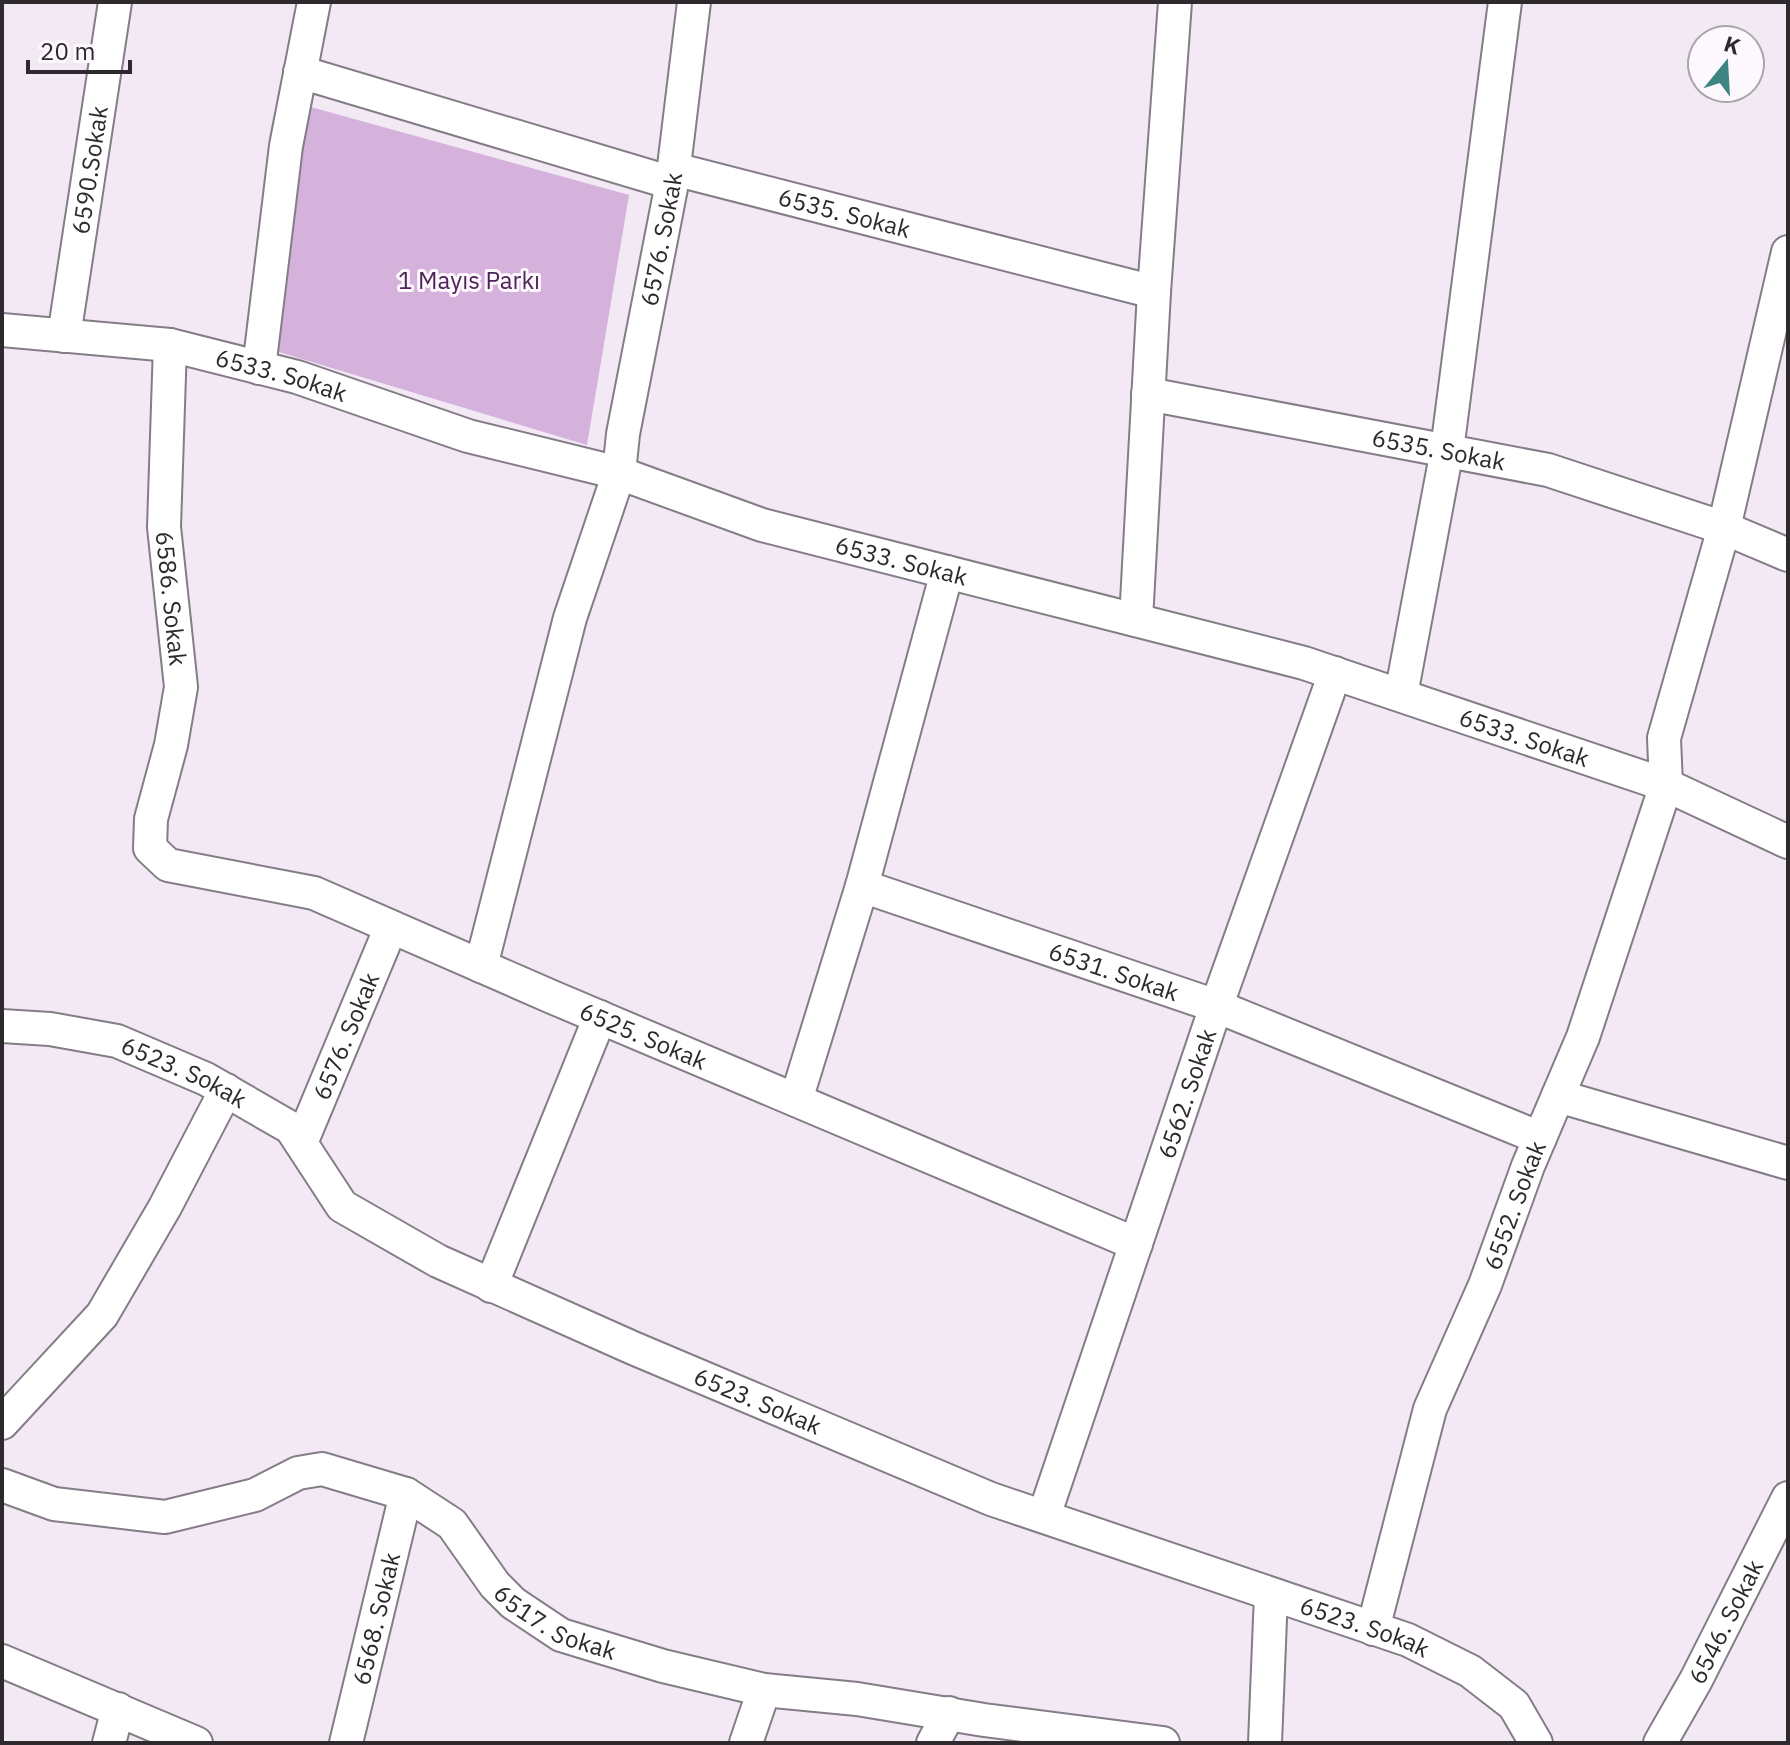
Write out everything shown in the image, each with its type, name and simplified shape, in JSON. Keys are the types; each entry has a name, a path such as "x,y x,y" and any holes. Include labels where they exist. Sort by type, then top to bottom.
{"street":[{"name":"6590.Sokak","path":"64,336 115,2"},
{"path":"259,368 286,146 314,2"},
{"name":"6576. Sokak","path":"481,966 570,618 619,473 623,434 673,176 694,2"},
{"path":"1136,620 1154,292 1175,2"},
{"path":"1401,695 1447,450 1505,2"},
{"name":"6535. Sokak","path":"300,72 673,176 1154,292"},
{"path":"1666,785 1664,738 1724,528 1788,252"},
{"name":"6533. Sokak","path":"2,330 170,345 297,377 468,436 619,473 762,525 1304,663 1666,785 1788,842"},
{"name":"6586. Sokak","path":"150,848 151,819 171,745 181,687 164,527 170,345"},
{"name":"6535. Sokak","path":"1148,394 1548,470 1724,528 1788,555"},
{"path":"796,1100 862,886 947,572"},
{"name":"6562. Sokak","path":"1044,1516 1216,1006 1335,673"},
{"name":"6552. Sokak","path":"1373,1629 1430,1409 1485,1285 1540,1138 1583,1037 1666,785"},
{"name":"6525. Sokak","path":"150,848 168,865 314,893 1136,1244"},
{"name":"6531. Sokak","path":"862,886 1216,1006 1540,1138"},
{"name":"6576. Sokak","path":"301,1143 391,927"},
{"path":"491,1286 600,1017"},
{"name":"6523. Sokak","path":"2,1026 50,1029 117,1041 206,1079 291,1128 342,1206 438,1261 491,1286 963,1487 1408,1640 1470,1671 1514,1705 1536,1743"},
{"path":"2,1423 102,1315 165,1207 226,1090"},
{"path":"1558,1096 1788,1163"},
{"name":"6517. Sokak","path":"2,1485 54,1504 165,1517 255,1495 298,1473 322,1469 406,1494 452,1524 495,1585 513,1603 561,1635 663,1666 764,1690 857,1699 1089,1738 1163,1743"},
{"name":"6568. Sokak","path":"346,1743 406,1494"},
{"name":"6546. Sokak","path":"1660,1743 1696,1680 1788,1498"},
{"path":"1265,1743 1271,1594"},
{"path":"2,1661 196,1743"},
{"path":"746,1743 764,1690"},
{"path":"109,1743 118,1709"},
{"path":"933,1743 949,1713"}],"green space":[{"name":"1 Mayıs Parkı","path":"307,106 629,195 587,445 272,350"}]}
